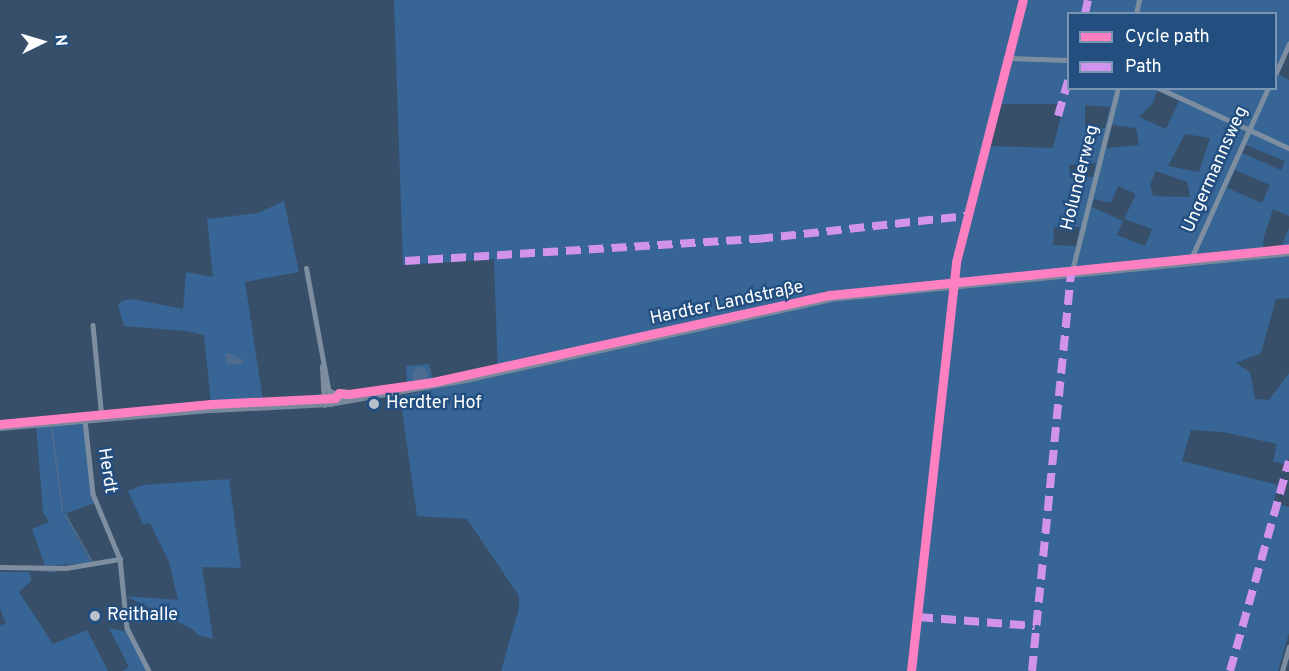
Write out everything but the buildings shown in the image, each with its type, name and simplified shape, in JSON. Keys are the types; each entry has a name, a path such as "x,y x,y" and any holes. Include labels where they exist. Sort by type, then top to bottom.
{"main road":[{"name":"Hardter Landstraße","path":"0,428 85,420 324,405 427,388 818,301 1289,253"}],"street":[{"path":"1277,69 1289,44"},
{"path":"1008,58 1067,60"},
{"name":"Holunderweg","path":"1071,275 1117,90"},
{"path":"1163,90 1289,148"},
{"name":"Ungermannsweg","path":"1189,263 1267,90"},
{"path":"306,268 331,404"},
{"path":"93,325 102,419"},
{"path":"322,358 324,405"},
{"path":"330,391 353,401"},
{"name":"Herdt","path":"85,420 93,494 120,558 127,628 149,671"},
{"path":"0,567 66,567 120,558"},
{"path":"1282,671 1289,647"}],"shaded area":[{"path":"394,0 1289,0 1289,51 1278,74 1289,80 1289,216 1273,209 1263,240 1264,250 1280,249 1289,228 1289,298 1276,299 1261,353 1236,363 1250,372 1255,399 1269,400 1289,373 1289,457 1287,465 1273,461 1277,444 1223,432 1191,430 1182,461 1278,485 1271,511 1276,513 1279,504 1289,507 1289,633 1278,671 501,671 519,608 519,596 467,519 417,516 400,396 498,376 494,259 403,265","holes":["1157,91 1179,101 1166,129 1139,117 1153,103","999,104 1064,104 1053,148 988,146","1085,105 1110,107 1105,128 1085,128","1112,125 1136,128 1139,145 1106,148","1185,134 1210,138 1199,172 1168,166","1246,145 1285,161 1281,170 1242,153","1096,163 1093,177 1070,178 1069,165","1235,170 1270,185 1262,203 1227,188","1156,171 1187,182 1190,197 1153,196 1150,184","1118,186 1136,194 1124,219 1152,229 1145,246 1117,235 1123,221 1092,207 1094,199 1111,203","1054,227 1080,227 1076,246 1053,245"]},
{"path":"284,201 299,272 245,282 263,401 211,404 204,335 186,331 124,326 118,305 122,301 133,299 183,309 186,272 213,277 207,219 258,213"},
{"path":"229,353 242,359 244,364 227,365 225,354"},
{"path":"429,364 433,380 407,385 406,366"},
{"path":"420,367 426,369 428,375 426,381 420,383 414,381 412,375 414,369"},
{"path":"85,420 95,503 64,514 91,563 45,566 32,529 49,522 43,512 36,425"},
{"path":"229,479 241,568 202,567 213,639 198,635 194,630 126,596 178,600 169,562 150,523 143,524 128,491 98,502 143,485"},
{"path":"0,572 30,572 31,581 19,592 53,644 87,630 108,671 0,671 0,626 6,623 0,609"},
{"path":"129,627 151,671 122,671 129,667 109,628 124,631"}],"waterway":[{"path":"52,427 63,510"},
{"path":"66,515 92,561"},
{"path":"39,570 55,571"}],"marked path":[{"path":"1085,12 1088,0"},
{"path":"1058,116 1067,84"},
{"path":"405,261 758,239 968,216"},
{"path":"1032,671 1071,275"},
{"path":"1230,671 1289,461"},
{"path":"918,617 1035,626"}],"cycle path":[{"path":"911,671 956,262 1023,0"},
{"path":"0,424 211,404 335,398 339,393 349,394 433,382 830,295 1289,248"}],"place":[{"name":"Herdter Hof","path":"374,404"},
{"name":"Reithalle","path":"95,616"}]}
